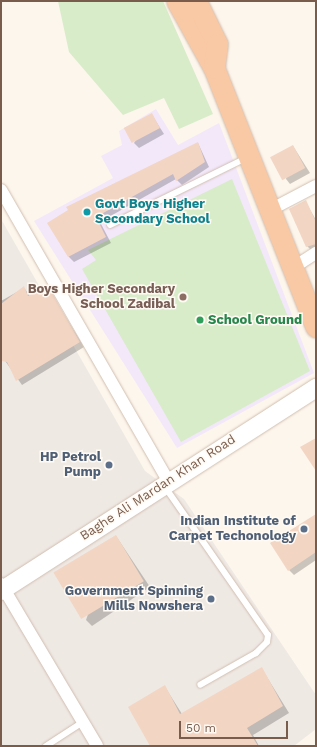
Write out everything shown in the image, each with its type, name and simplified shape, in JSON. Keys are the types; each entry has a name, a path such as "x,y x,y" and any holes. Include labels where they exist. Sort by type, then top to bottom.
{"highway":[{"path":"177,1 214,68 250,157 291,269 316,327"},
{"path":"196,1 217,44 214,68"}],"main road":[{"name":"Baghe Ali Mardan Khan Road","path":"2,588 165,482 316,388"}],"street":[{"path":"270,210 316,186"},
{"path":"1,190 165,482"},
{"path":"291,269 316,253"},
{"path":"2,588 97,746"}],"lane":[{"path":"110,225 250,157"},
{"path":"165,482 268,635 267,642 256,653 200,684"},
{"path":"46,746 83,722"}],"shaded area":[{"name":"School Ground","path":"156,109 178,145 219,123 314,373 177,448 34,221 113,178 101,156 122,145 119,131"},
{"path":"1,219 145,471 184,499 316,695 316,729 294,746 1,746"}],"green space":[{"path":"58,1 163,1 213,114 179,129 164,98 123,115 69,52"},
{"name":"School Ground","path":"232,179 310,371 181,442 82,269 96,260 88,250"}],"building":[{"path":"152,113 160,128 132,143 124,128"},
{"path":"198,142 205,162 176,181 173,174 96,217 106,237 68,257 47,223 68,210 66,207"},
{"path":"293,145 305,168 282,180 270,157"},
{"path":"306,200 316,222 316,244 306,247 289,209"},
{"path":"47,284 80,342 16,381 7,362 1,361 1,304 24,286 28,296"},
{"path":"316,438 316,471 300,447"},
{"name":"Indian Institute of Carpet Techonology","path":"316,514 316,552 288,571 270,543"},
{"path":"116,535 144,581 81,619 53,573"},
{"path":"262,667 283,706 247,728 258,746 150,746 128,707 165,685 180,714"}],"place":[{"name":"Govt Boys Higher Secondary School","path":"87,212"},
{"name":"Boys Higher Secondary School Zadibal","path":"183,297"},
{"name":"School Ground","path":"200,320"},
{"name":"HP Petrol Pump","path":"109,465"},
{"name":"Indian Institute of Carpet Techonology","path":"304,529"},
{"name":"Government Spinning Mills Nowshera","path":"211,599"}]}
